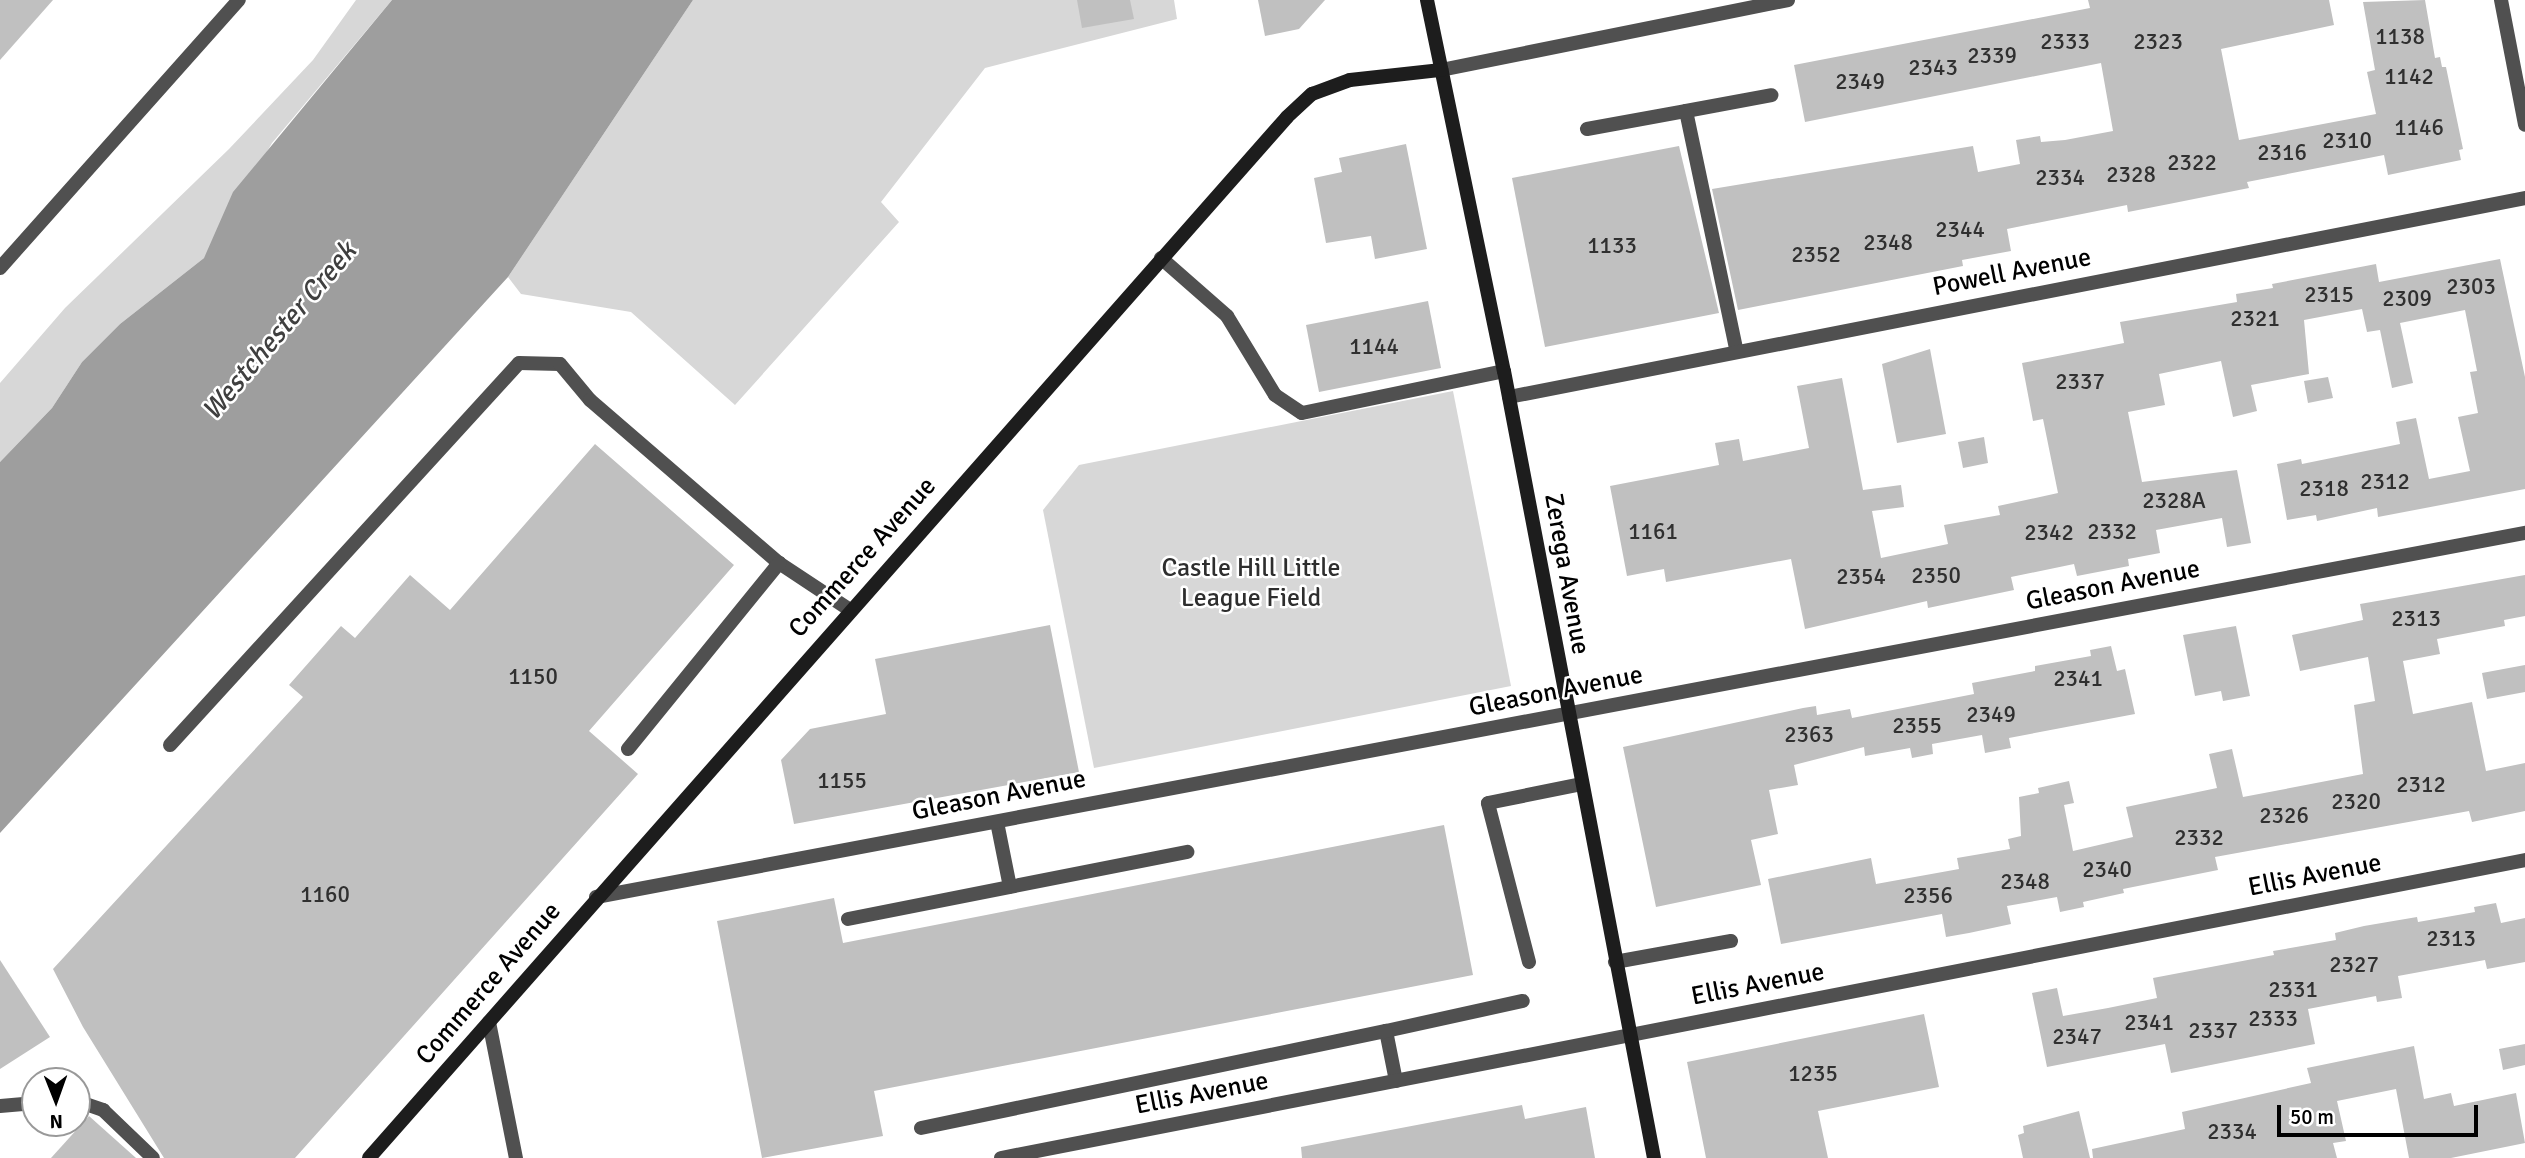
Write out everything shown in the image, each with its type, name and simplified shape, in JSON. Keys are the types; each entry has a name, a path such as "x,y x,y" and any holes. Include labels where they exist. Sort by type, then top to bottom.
{"main road":[{"name":"Zerega Avenue","path":"1427,0 1504,371 1567,715 1654,1158"},
{"name":"Commerce Avenue","path":"369,1158 1161,258 1312,94 1350,80 1441,70"}],"street":[{"path":"0,261 233,0"},
{"path":"0,268 239,0"},
{"path":"1441,70 1788,0"},
{"path":"2501,0 2525,125"},
{"path":"1587,129 1772,95"},
{"path":"1686,111 1737,352"},
{"name":"Powell Avenue","path":"1509,397 2525,198"},
{"path":"1161,258 1227,316 1275,396 1302,413 1504,371"},
{"path":"170,745 519,363 560,364 590,400 779,563 850,610"},
{"name":"Gleason Avenue","path":"596,897 2525,533"},
{"path":"628,749 779,563"},
{"path":"1529,962 1488,803 1581,784"},
{"path":"997,821 1010,887"},
{"path":"848,919 1187,852"},
{"name":"Ellis Avenue","path":"1001,1158 2525,860"},
{"path":"1615,962 1731,941"},
{"path":"920,1128 1523,1001"},
{"path":"489,1023 516,1158"},
{"path":"1387,1031 1396,1081"},
{"path":"0,1106 21,1104"},
{"path":"91,1106 103,1110 153,1158"}],"green space":[{"path":"356,0 392,0 272,143 204,258 120,324 82,362 52,408 0,462 0,383 65,308 229,149 313,60"},
{"path":"693,0 1174,0 1177,19 985,68 881,202 899,222 735,405 631,312 521,294 508,277"},
{"name":"Castle Hill Little League Field","path":"1453,391 1511,686 1094,768 1043,510 1079,465"}],"water":[{"name":"Westchester Creek","path":"392,0 693,0 508,277 0,833 0,462 52,408 82,362 120,324 204,258 233,192"}],"building":[{"path":"0,0 53,0 0,60"},
{"path":"1077,0 1130,0 1134,19 1082,28"},
{"path":"1258,0 1325,0 1299,29 1265,36"},
{"path":"2088,0 2329,0 2334,25 2221,49 2239,140 2376,114 2367,72 2375,70 2363,2 2425,0 2435,58 2440,57 2442,67 2446,67 2463,149 2459,150 2461,160 2388,175 2384,155 2247,182 2249,188 2169,204 2128,212 2127,205 2007,229 2011,251 1962,260 1963,266 1738,310 1712,189 1973,146 1978,172 2020,164 2016,140 2040,136 2041,142 2065,140 2113,131 2101,63 1805,122 1794,65 2090,8"},
{"path":"1406,144 1427,249 1375,259 1371,236 1326,243 1314,178 1342,172 1339,158"},
{"path":"1679,146 1719,313 1545,347 1512,178"},
{"path":"2500,259 2525,377 2525,489 2378,517 2377,508 2317,521 2316,515 2287,520 2277,464 2301,459 2302,464 2400,444 2396,422 2416,418 2429,479 2470,471 2458,417 2478,413 2470,372 2477,371 2465,310 2400,323 2413,383 2392,388 2380,330 2367,332 2362,309 2304,320 2309,374 2251,385 2257,411 2233,417 2221,361 2159,374 2165,405 2128,412 2142,482 2237,470 2251,543 2227,547 2222,518 2156,530 2160,553 2128,559 2129,566 2077,576 2074,564 2011,577 2014,590 1928,608 1927,601 1805,629 1791,559 1666,582 1664,569 1627,576 1610,486 1719,465 1715,443 1739,439 1743,461 1809,448 1797,386 1842,378 1863,490 1901,485 1904,507 1872,511 1881,558 1948,544 1944,525 2000,515 1998,506 2058,493 2043,419 2033,421 2022,363 2124,343 2120,322 2237,302 2236,294 2273,288 2272,284 2376,264 2379,282"},
{"path":"1428,301 1441,368 1319,392 1306,325"},
{"path":"1930,349 1946,434 1897,443 1882,364"},
{"path":"2328,377 2333,398 2308,403 2304,381"},
{"path":"1984,437 1988,463 1963,468 1958,442"},
{"path":"595,444 734,565 589,731 638,774 295,1158 164,1158 83,1027 53,969 303,697 289,685 341,626 355,638 410,575 450,610"},
{"path":"2525,575 2525,616 2504,620 2505,626 2437,639 2440,654 2403,661 2413,714 2472,702 2486,771 2525,763 2525,811 2472,822 2469,811 2215,857 2218,870 2123,889 2124,893 2083,902 2084,907 2060,912 2057,897 2007,906 2011,924 1969,933 1946,937 1942,914 1781,944 1768,879 1871,858 1876,884 1959,869 1957,858 2010,849 2008,839 2021,836 2019,797 2039,793 2038,788 2069,781 2074,803 2064,805 2073,851 2133,837 2126,807 2217,788 2209,754 2232,749 2243,797 2363,774 2354,705 2375,701 2368,657 2300,671 2292,635 2363,620 2360,604"},
{"path":"1050,625 1079,772 794,824 781,760 810,729 886,714 875,659"},
{"path":"2236,626 2250,696 2223,701 2221,691 2195,696 2183,635"},
{"path":"2111,646 2117,671 2125,669 2135,714 2009,738 2011,748 1985,753 1982,735 1932,744 1933,754 1912,758 1910,748 1865,756 1864,747 1794,765 1798,785 1769,790 1778,834 1751,840 1761,885 1656,907 1623,747 1816,706 1817,715 1850,709 1852,718 1974,694 1972,683 2035,671 2035,666 2091,656 2090,650"},
{"path":"2525,665 2525,692 2487,699 2482,673"},
{"path":"1444,825 1473,975 874,1091 883,1136 762,1158 717,921 834,898 843,943"},
{"path":"2496,903 2501,923 2525,918 2525,962 2487,969 2485,960 2398,976 2402,998 2377,1002 2376,996 2308,1009 2315,1044 2171,1073 2165,1044 2047,1067 2032,993 2057,988 2063,1016 2108,1008 2157,998 2153,978 2336,940 2335,933 2364,926 2417,917 2418,922 2475,912 2474,907"},
{"path":"0,960 50,1037 0,1069"},
{"path":"1924,1014 1939,1087 1818,1111 1828,1158 1706,1158 1687,1062"},
{"path":"2525,1044 2525,1065 2503,1070 2499,1049"},
{"path":"2414,1046 2424,1099 2451,1093 2454,1106 2516,1093 2525,1143 2451,1158 2409,1158 2396,1089 2337,1101 2346,1141 2333,1143 2337,1158 2093,1158 2092,1149 2185,1129 2182,1112 2311,1083 2307,1068"},
{"path":"1522,1105 1525,1119 1586,1107 1595,1158 1302,1158 1301,1147"},
{"path":"2079,1111 2090,1158 2023,1158 2018,1135 2024,1133 2023,1126"},
{"path":"91,1118 136,1158 51,1158 70,1137 91,1137"}]}
